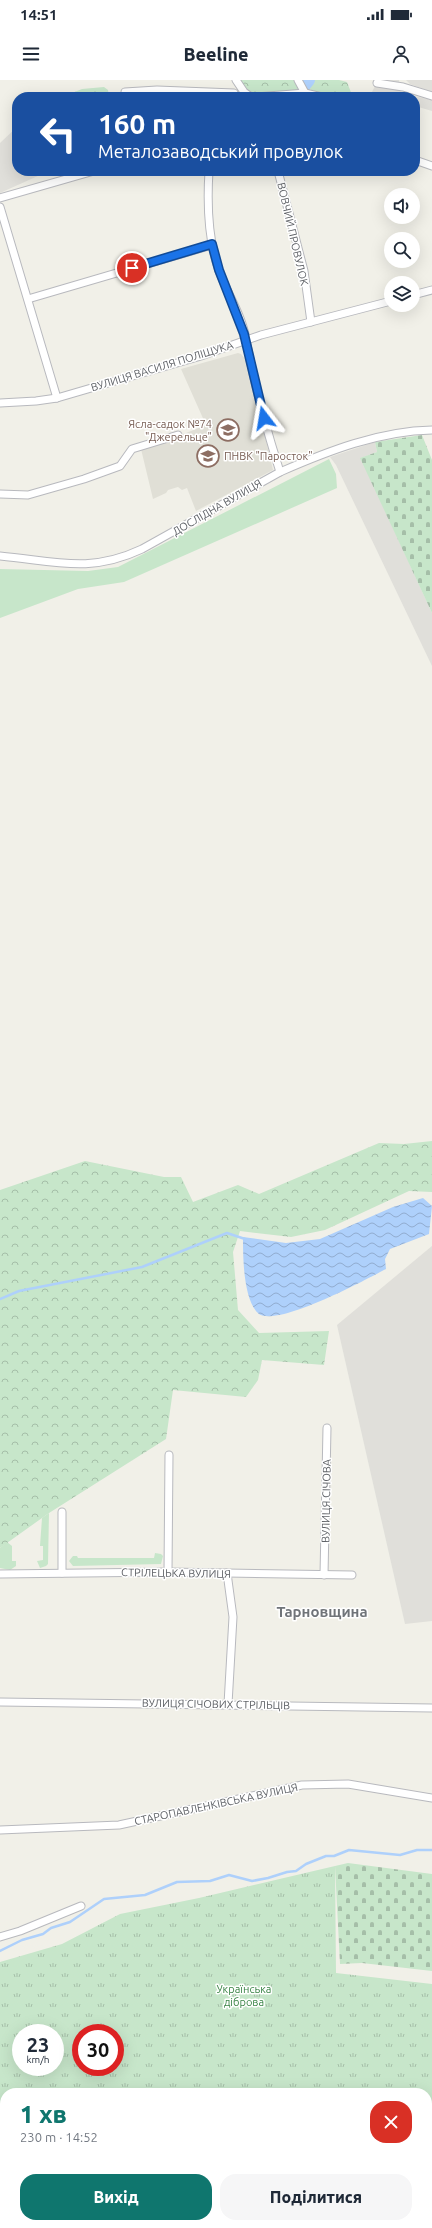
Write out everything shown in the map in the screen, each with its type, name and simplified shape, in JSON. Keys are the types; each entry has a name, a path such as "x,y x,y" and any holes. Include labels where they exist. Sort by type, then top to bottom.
{"street":[{"path":"234,92 235,80"},
{"path":"235,80 244,92"},
{"path":"298,80 304,92"},
{"path":"376,83 403,83 432,96"},
{"path":"125,92 157,90 188,92"},
{"path":"420,162 432,166"},
{"path":"0,198 77,176"},
{"path":"210,176 208,194 212,244 219,270 246,340 263,416 280,472"},
{"name":"ВОВЧИЙ ПРОВУЛОК","path":"279,176 304,271 311,322"},
{"path":"0,207 56,398"},
{"path":"28,299 212,244"},
{"path":"420,293 432,290"},
{"name":"ВУЛИЦЯ ВАСИЛЯ ПОЛІЩУКА","path":"0,403 36,401 56,398 201,356 246,340 384,303"},
{"name":"ДОСЛІДНА ВУЛИЦЯ","path":"0,556 85,565 119,559 142,549 280,472 332,451 368,440 407,432 432,430"},
{"path":"0,494 28,494 84,480 120,466 132,449 178,435"},
{"name":"ВУЛИЦЯ СІЧОВА","path":"324,1575 327,1428"},
{"path":"168,1572 169,1456"},
{"path":"62,1512 62,1573"},
{"name":"СТРІЛЕЦЬКА ВУЛИЦЯ","path":"0,1574 168,1572 352,1575"},
{"path":"227,1573 233,1617 228,1704"},
{"name":"ВУЛИЦЯ СІЧОВИХ СТРІЛЬЦІВ","path":"0,1702 432,1708"},
{"name":"СТАРОПАВЛЕНКІВСЬКА ВУЛИЦЯ","path":"0,1830 119,1825 302,1785 348,1784 432,1798"},
{"path":"0,1937 20,1931 81,1906"}],"shaded area":[{"path":"378,80 399,80 400,91 402,92 372,92"},
{"path":"406,80 432,80 432,92 410,84"},
{"path":"420,97 432,100 432,111 420,107"},
{"path":"12,132 12,176 38,176 0,193 0,143"},
{"name":"Ясла-садок №74 \"Джерельце\"","path":"238,353 241,354 247,361 273,470 196,511 187,488 182,490 178,487 168,490 166,493 153,499 141,449 179,438 181,435 206,425 181,369"},
{"path":"375,442 377,452 361,458 432,613 432,666 336,465 330,457"},
{"path":"432,1246 432,1621 405,1624 337,1325"}],"green space":[{"path":"238,80 296,80 300,91 288,92 248,92"},
{"path":"303,80 339,80 347,82 351,92 318,92 308,89"},
{"path":"104,87 108,92 74,92 82,89"},
{"path":"422,435 432,460 432,613 360,458 377,452 375,442"},
{"path":"329,459 336,474 337,488 124,582 78,589 0,618 0,569 88,571 118,567"},
{"path":"432,1141 432,1192 409,1191 325,1230 291,1237 240,1231 233,1252 238,1310 259,1333 329,1331 324,1365 262,1360 258,1380 246,1397 173,1390 166,1439 49,1513 0,1548 0,1190 85,1161 164,1177 181,1177 193,1202 238,1185 259,1194 379,1143 404,1144"},
{"path":"49,1513 48,1564 40,1568 37,1561 43,1560 43,1546 40,1546 42,1518"},
{"path":"7,1542 12,1546 12,1561 16,1561 16,1566 10,1570 0,1568 0,1548"},
{"path":"155,1553 163,1556 161,1564 73,1566 69,1561 73,1556 77,1556 78,1558 154,1558"},
{"path":"348,1863 432,1874 432,1971 362,1963 340,1964 335,1866"},
{"name":"Українська діброва","path":"335,1866 336,1973 432,1984 432,2088 0,2088 0,1962 62,1944 120,1914 199,1898"}],"water":[{"path":"423,1198 432,1206 429,1234 390,1249 385,1259 386,1269 342,1292 284,1314 269,1316 259,1314 254,1308 247,1289 245,1278 243,1237 286,1243 320,1239 393,1207"}],"waterway":[{"path":"304,85 308,80"},
{"path":"0,1299 19,1291 142,1267 227,1233 245,1239"},
{"path":"0,1951 22,1940 43,1934 51,1928 70,1922 104,1899 145,1895 177,1882 210,1881 229,1875 252,1881 268,1878 287,1872 296,1871 306,1864 326,1856 334,1856 349,1850 400,1855 417,1850 432,1850"}],"place":[{"name":"Ясла-садок №74 \"Джерельце\"","path":"228,430"},
{"name":"ПНВК \"Паросток\"","path":"208,456"}],"district":[{"name":"Тарновщина","path":"322,1611"}],"route":[{"path":"132,268 212,244 219,270 246,340 246,347 264,418"}]}
